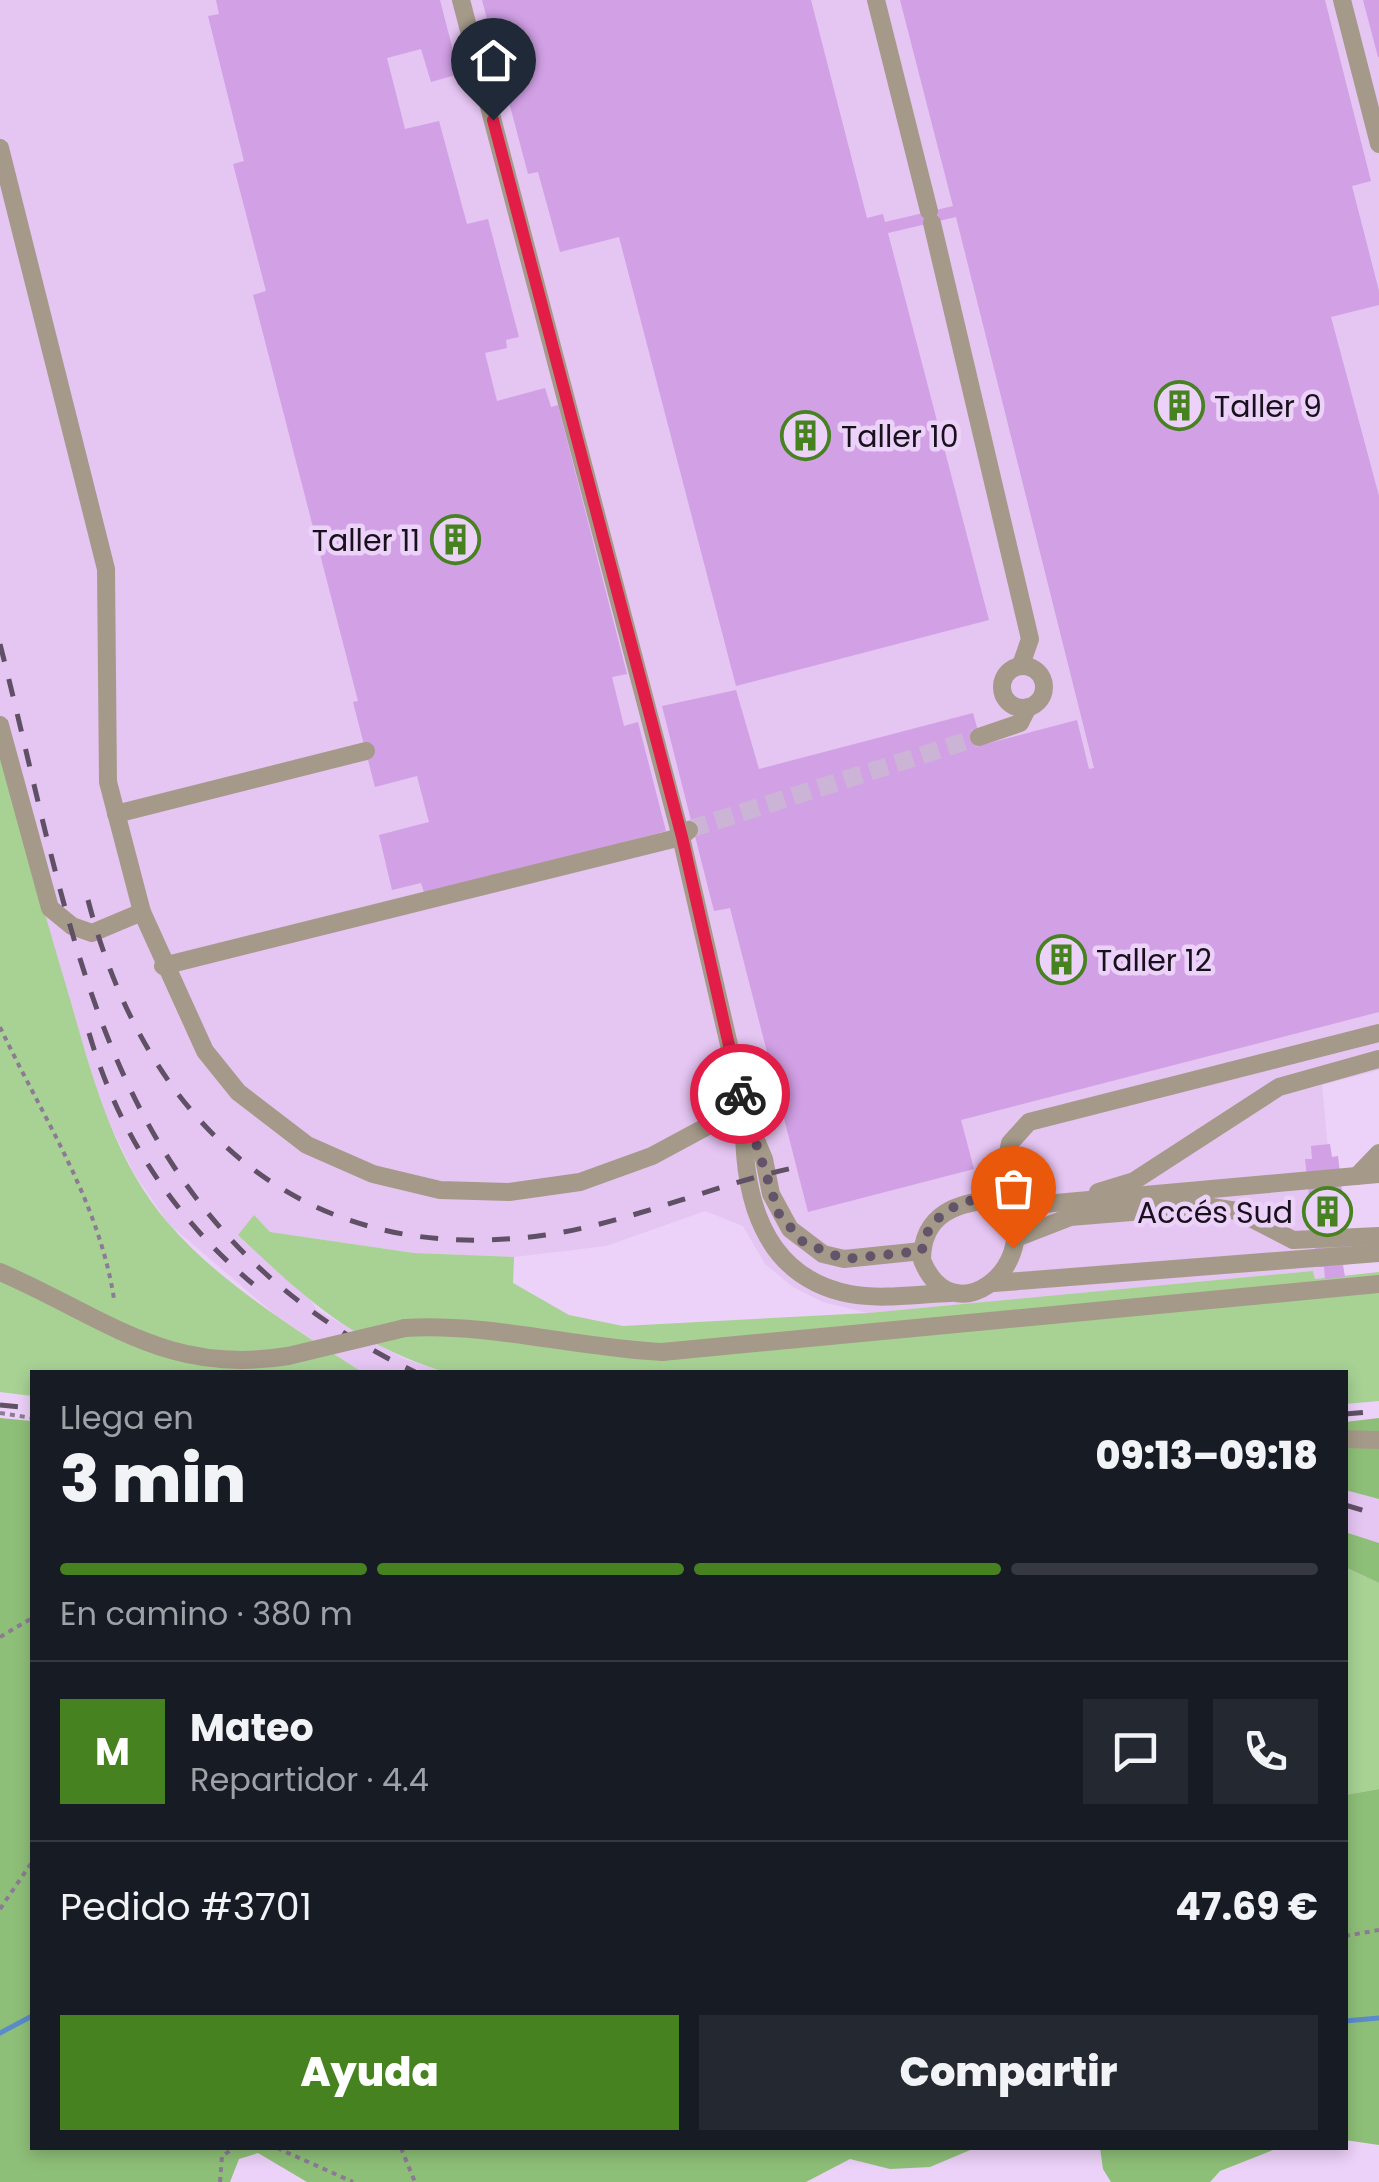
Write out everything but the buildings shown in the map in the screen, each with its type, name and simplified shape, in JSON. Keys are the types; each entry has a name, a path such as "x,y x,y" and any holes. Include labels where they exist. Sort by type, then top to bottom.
{"street":[{"path":"461,0 686,833 744,1111 764,1159 779,1214 803,1242 844,1259 922,1251"},
{"path":"876,0 1040,674 1042,694 1020,723 979,737"},
{"path":"1342,0 1379,144"},
{"path":"0,148 106,569 108,782 142,912 163,966 205,1051 238,1092 307,1145 373,1174 475,1193 580,1182 652,1156 744,1111"},
{"path":"1028,708 1009,703 1002,692 1003,678 1020,666 1030,639"},
{"path":"1020,666 1040,674"},
{"path":"0,725 50,908 72,926 92,932 142,912"},
{"path":"116,814 366,751"},
{"path":"163,966 686,833"},
{"path":"994,1283 1004,1273 1016,1238 1004,1203 1010,1143 1029,1122 1379,1033"},
{"path":"1062,1200 1134,1181 1280,1088 1379,1059"},
{"path":"744,1111 743,1166 750,1199 766,1239 782,1258 823,1285 850,1294 951,1293 994,1283 1379,1253"},
{"path":"1357,1176 1379,1153"},
{"path":"951,1293 928,1274 922,1251 927,1231 944,1212 959,1203 1118,1200 1379,1174"},
{"path":"1016,1238 1070,1218 1205,1206 1236,1211 1293,1240 1379,1236"},
{"path":"0,1272 162,1350 234,1362 288,1356 405,1328 482,1328 611,1350 662,1352 1379,1284"},
{"path":"1348,1439 1379,1440"}],"path":[{"path":"0,1028 74,1174 107,1256 114,1299"},
{"path":"0,1413 30,1418"},
{"path":"0,1636 30,1619"},
{"path":"0,1910 30,1865"},
{"path":"1348,1935 1379,1930"},
{"path":"220,2182 222,2156 231,2150"},
{"path":"281,2150 353,2182"},
{"path":"402,2150 414,2182"}],"shaded area":[{"path":"0,0 1379,0 1379,1070 1322,1085 1340,1277 1315,1279 1313,1271 868,1313 823,1302 793,1287 765,1264 743,1226 705,1211 606,1246 514,1257 414,1253 270,1232 254,1216 317,1310 404,1359 438,1370 359,1370 278,1317 169,1224 134,1173 103,1110 38,898 0,746"},
{"path":"1348,1491 1379,1499 1379,1543 1348,1533"}],"green space":[{"path":"0,746 85,1051 105,1112 132,1171 169,1224 212,1267 359,1370 30,1370 30,1396 0,1392"},
{"path":"254,1215 270,1232 414,1253 514,1257 513,1283 569,1315 623,1326 868,1313 1313,1271 1315,1279 1379,1272 1379,1401 1348,1404 1348,1370 439,1370 383,1347 332,1317 238,1235"},
{"path":"0,1418 30,1421 30,2150 970,2150 930,2167 890,2169 850,2159 806,2182 307,2182 258,2153 239,2159 230,2182 0,2182"},
{"path":"1379,1418 1379,1499 1348,1491 1348,1422"},
{"path":"1348,1533 1379,1543 1379,1583 1348,1568"},
{"path":"1348,1568 1379,1583 1379,1789 1348,1794"},
{"path":"1379,1789 1379,2145 1348,2140 1348,1794"},
{"path":"1100,2150 1273,2150 1220,2171 1210,2182 1111,2182 1103,2169"}],"waterway":[{"path":"0,2033 30,2017"},
{"path":"1348,2021 1379,2018"}],"tunnel":[{"path":"690,829 979,737"}],"railway":[{"path":"0,644 53,864 83,967 119,1065 166,1155 229,1237 310,1310 412,1370"},
{"path":"88,900 114,980 150,1052 194,1114 247,1165 309,1203 379,1229 458,1240 545,1235 608,1222 793,1168"},
{"path":"89,1033 116,1105 152,1170 198,1230 253,1284"},
{"path":"0,1405 30,1408"},
{"path":"1348,1414 1379,1411"},
{"path":"1348,1506 1379,1515"}],"way so far":[{"path":"740,1094 779,1214 803,1242 824,1254 844,1259 887,1258 922,1251 927,1231 944,1212 959,1203 998,1199 1012,1207 1016,1218 1013,1248"}],"place":[{"name":"Taller 9","path":"1179,406"},
{"name":"Taller 10","path":"806,436"},
{"name":"Taller 11","path":"455,540"},
{"name":"Taller 12","path":"1061,960"},
{"name":"Accés Sud","path":"1328,1212"}],"route":[{"path":"493,120 682,837 740,1094"}]}
